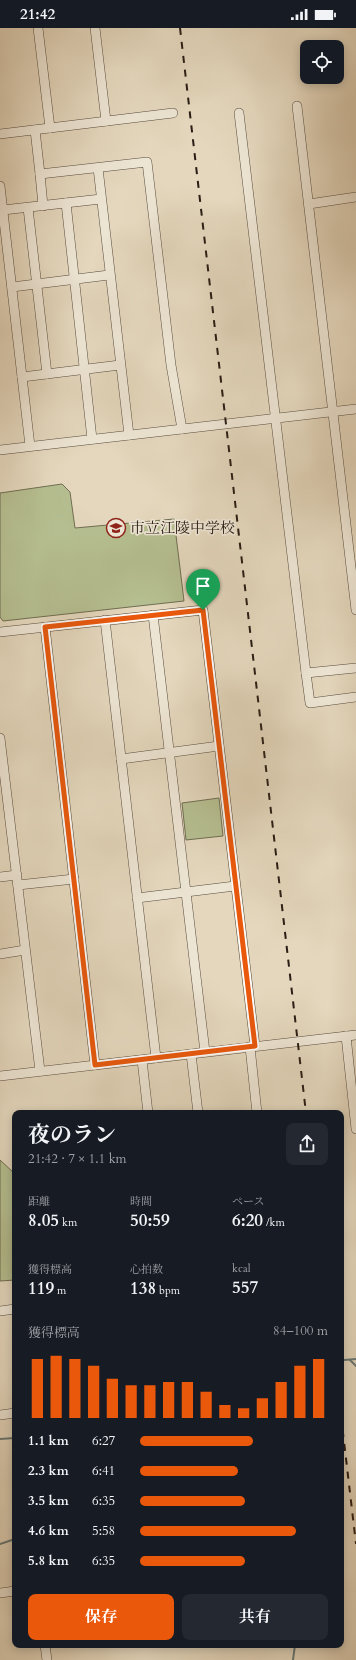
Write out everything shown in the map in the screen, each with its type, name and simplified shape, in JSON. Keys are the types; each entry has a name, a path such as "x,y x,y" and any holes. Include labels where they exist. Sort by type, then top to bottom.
{"street":[{"path":"38,28 50,128"},
{"path":"94,28 106,121"},
{"path":"297,106 334,411 356,610"},
{"path":"0,134 173,113"},
{"path":"239,113 310,702 356,697"},
{"path":"35,130 43,206"},
{"path":"40,174 147,162 171,365 182,429"},
{"path":"98,168 109,275 129,435"},
{"path":"0,186 30,446"},
{"path":"309,204 356,197"},
{"path":"3,210 101,199"},
{"path":"66,203 73,279 92,439"},
{"path":"28,208 47,374"},
{"path":"12,287 109,275"},
{"path":"22,376 120,365"},
{"path":"0,450 356,409"},
{"path":"0,632 203,610 235,886 252,1047 257,1110"},
{"path":"154,615 205,1052"},
{"path":"105,620 156,1058"},
{"path":"45,627 95,1065"},
{"path":"306,673 356,668"},
{"path":"0,738 4,800 18,885 40,1071"},
{"path":"121,759 219,746"},
{"path":"0,876 16,875"},
{"path":"18,885 74,879"},
{"path":"137,898 235,886"},
{"path":"0,954 25,950"},
{"path":"0,1076 356,1035"},
{"path":"346,1036 356,1129"},
{"path":"192,1054 198,1110"},
{"path":"142,1060 148,1110"},
{"path":"0,1311 12,1309"},
{"path":"0,1415 12,1413"},
{"path":"0,1593 12,1591"},
{"path":"45,1648 47,1660"}],"green space":[{"path":"62,484 70,492 75,528 174,519 184,601 3,621 0,617 0,493"},
{"path":"219,798 223,836 186,840 182,803"},
{"path":"0,1160 12,1171 12,1280 0,1281"}],"waterway":[{"path":"344,1360 356,1359"},
{"path":"350,1360 356,1366"},
{"path":"0,1439 12,1438"},
{"path":"0,1544 12,1540"},
{"path":"293,1660 295,1648"}],"railway":[{"path":"180,28 306,1110"},
{"path":"344,1442 356,1544"}],"place":[{"name":"市立江陵中学校","path":"116,528"}],"route":[{"path":"203,610 255,1046 95,1065 45,627 203,610"}]}
